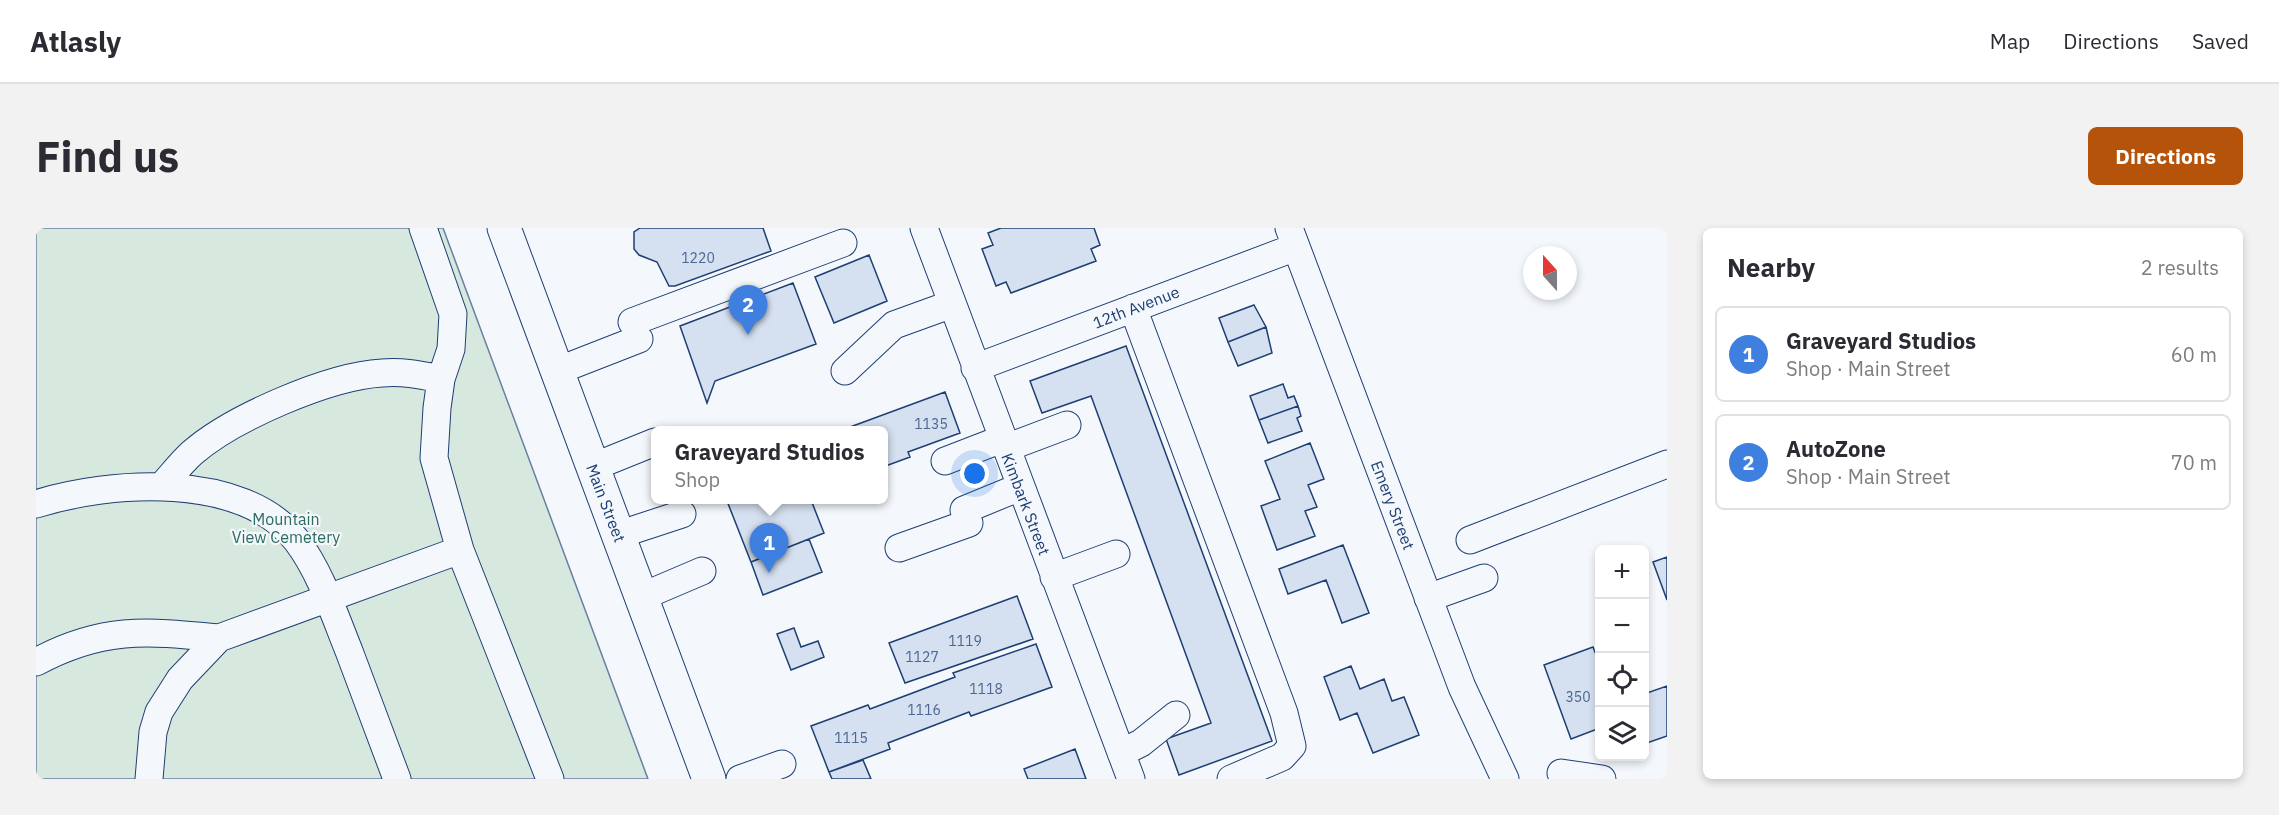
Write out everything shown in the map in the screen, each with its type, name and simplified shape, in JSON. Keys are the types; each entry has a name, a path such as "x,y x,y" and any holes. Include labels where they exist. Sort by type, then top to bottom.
{"highway":[{"name":"Main Street","path":"504,228 709,779"}],"street":[{"path":"423,228 453,314 451,349 441,379 434,434 434,458 460,549 550,779"},
{"name":"Kimbark Street","path":"924,228 1131,779"},
{"name":"12th Avenue","path":"975,368 1133,308 1293,237"},
{"name":"Emery Street","path":"1293,237 1462,687 1505,779"},
{"path":"557,370 636,331 843,243"},
{"path":"845,371 894,325 952,304"},
{"path":"1133,308 1284,713 1292,746 1282,757 1231,779"},
{"path":"160,487 192,454 213,438 285,402 330,383 354,376 406,372 441,379"},
{"path":"945,461 1067,425"},
{"path":"592,467 651,444"},
{"path":"1470,540 1667,464"},
{"path":"36,504 97,490 160,487 196,490 235,500 258,509 276,520 296,539 328,598 397,779"},
{"path":"899,548 1020,487"},
{"path":"618,535 682,514"},
{"path":"36,662 76,643 110,634 155,632 219,638 460,549"},
{"path":"1054,577 1116,554"},
{"path":"641,597 702,571"},
{"path":"1428,598 1484,578"},
{"path":"149,779 153,732 159,712 187,672 219,638"},
{"path":"1121,753 1141,743 1176,715"},
{"path":"740,779 782,764"},
{"path":"1561,773 1602,779"}],"green space":[{"name":"Mountain View Cemetery","path":"36,228 443,228 648,779 36,779"}],"building":[{"path":"640,228 763,228 771,251 675,286 669,286 657,262 639,255 634,249 634,232"},
{"path":"1001,228 1094,228 1100,245 1091,249 1096,261 1011,293 1006,282 996,286 982,249 993,245 988,233"},
{"path":"869,255 887,301 834,323 815,277"},
{"path":"793,283 816,344 715,381 707,403 680,326"},
{"path":"1254,305 1266,327 1228,342 1219,318"},
{"path":"1266,327 1272,353 1238,366 1228,342"},
{"path":"1126,346 1272,741 1179,775 1166,739 1211,723 1091,396 1042,413 1030,381"},
{"path":"1283,384 1288,398 1294,396 1298,406 1259,420 1250,396"},
{"path":"945,392 960,433 908,452 910,457 888,465 888,426 853,426"},
{"path":"1298,406 1301,416 1297,418 1302,431 1268,443 1259,420"},
{"path":"1310,443 1324,479 1308,485 1317,507 1305,511 1315,536 1277,550 1261,506 1280,499 1265,461"},
{"path":"728,504 813,504 824,533 751,562"},
{"path":"809,539 822,572 763,595 751,562"},
{"path":"1343,545 1369,613 1342,623 1326,580 1288,594 1279,569"},
{"path":"1667,557 1667,600 1653,562"},
{"path":"1017,596 1033,639 905,683 889,643"},
{"path":"794,628 801,647 818,641 824,657 791,670 777,634"},
{"path":"1036,644 1052,687 971,716 969,712 888,743 890,749 829,772 811,726 868,705 870,709 955,677 953,673"},
{"path":"1593,647 1595,652 1595,730 1571,739 1544,665"},
{"path":"1351,666 1360,689 1384,679 1392,701 1404,697 1419,735 1373,753 1357,713 1340,720 1324,677"},
{"path":"1667,686 1667,736 1649,742 1649,707 1649,692"},
{"path":"1075,749 1086,779 1028,779 1024,769"},
{"path":"863,760 871,779 832,779 829,772"}],"place":[{"name":"AutoZone","path":"748,335"},
{"name":"Graveyard Studios","path":"769,573"}]}
